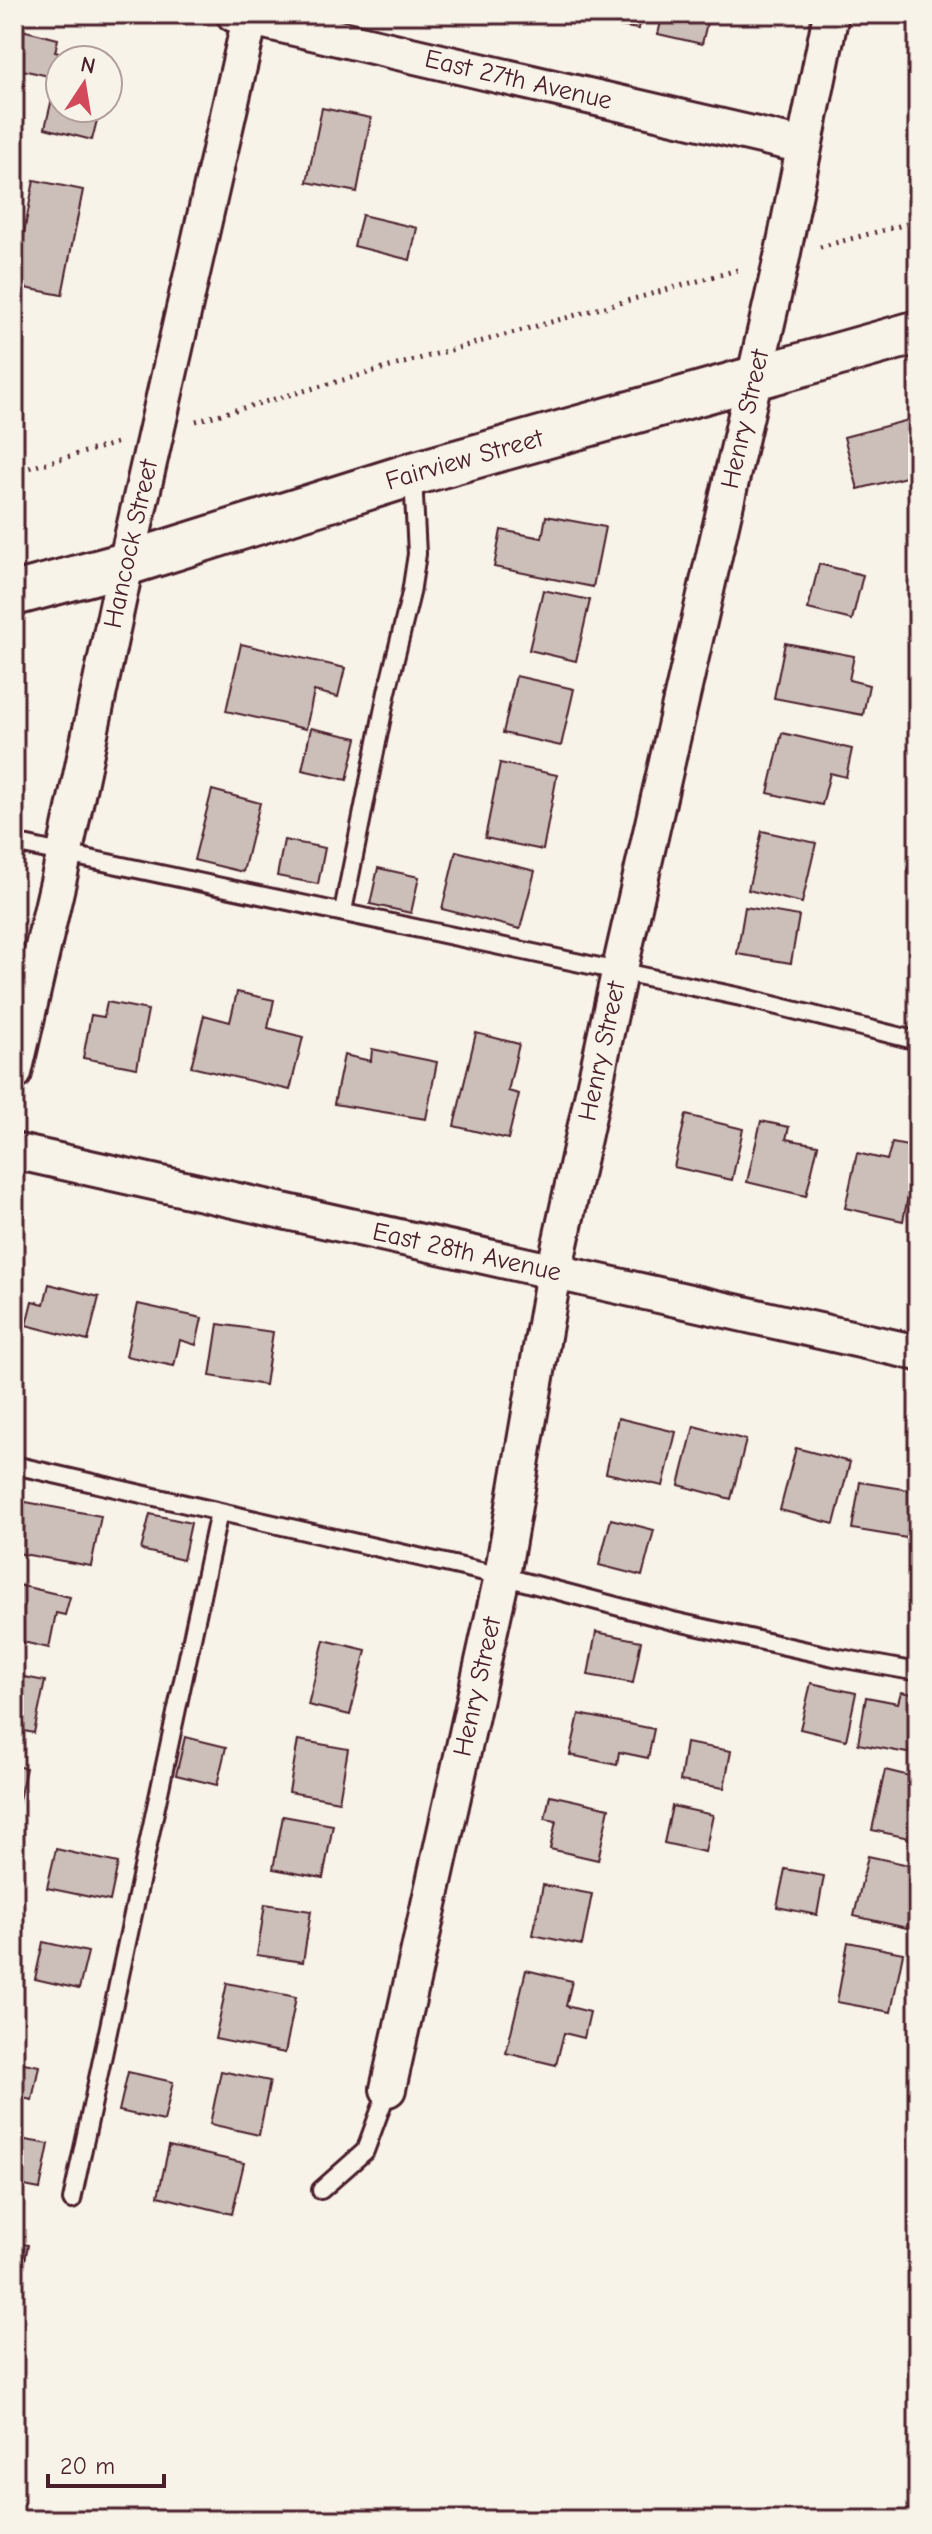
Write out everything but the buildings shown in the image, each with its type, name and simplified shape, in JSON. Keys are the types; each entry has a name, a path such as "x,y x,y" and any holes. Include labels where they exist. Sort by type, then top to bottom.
{"street":[{"name":"Henry Street","path":"388,2089 502,1576 554,1272 782,257 831,14"},
{"name":"East 27th Avenue","path":"245,15 804,146"},
{"name":"Hancock Street","path":"14,1073 64,856 245,15"},
{"name":"Fairview Street","path":"14,594 126,564 413,474 918,332"},
{"name":"East 28th Avenue","path":"14,1151 918,1353"}],"lane":[{"path":"343,911 387,692 411,593 417,554 413,474"},
{"path":"14,843 741,997 918,1041"},
{"path":"14,1465 502,1576 673,1621 834,1657 918,1672"},
{"path":"72,2200 219,1512"},
{"path":"321,2190 365,2151 388,2089"}],"path":[{"path":"14,472 918,221"}]}
